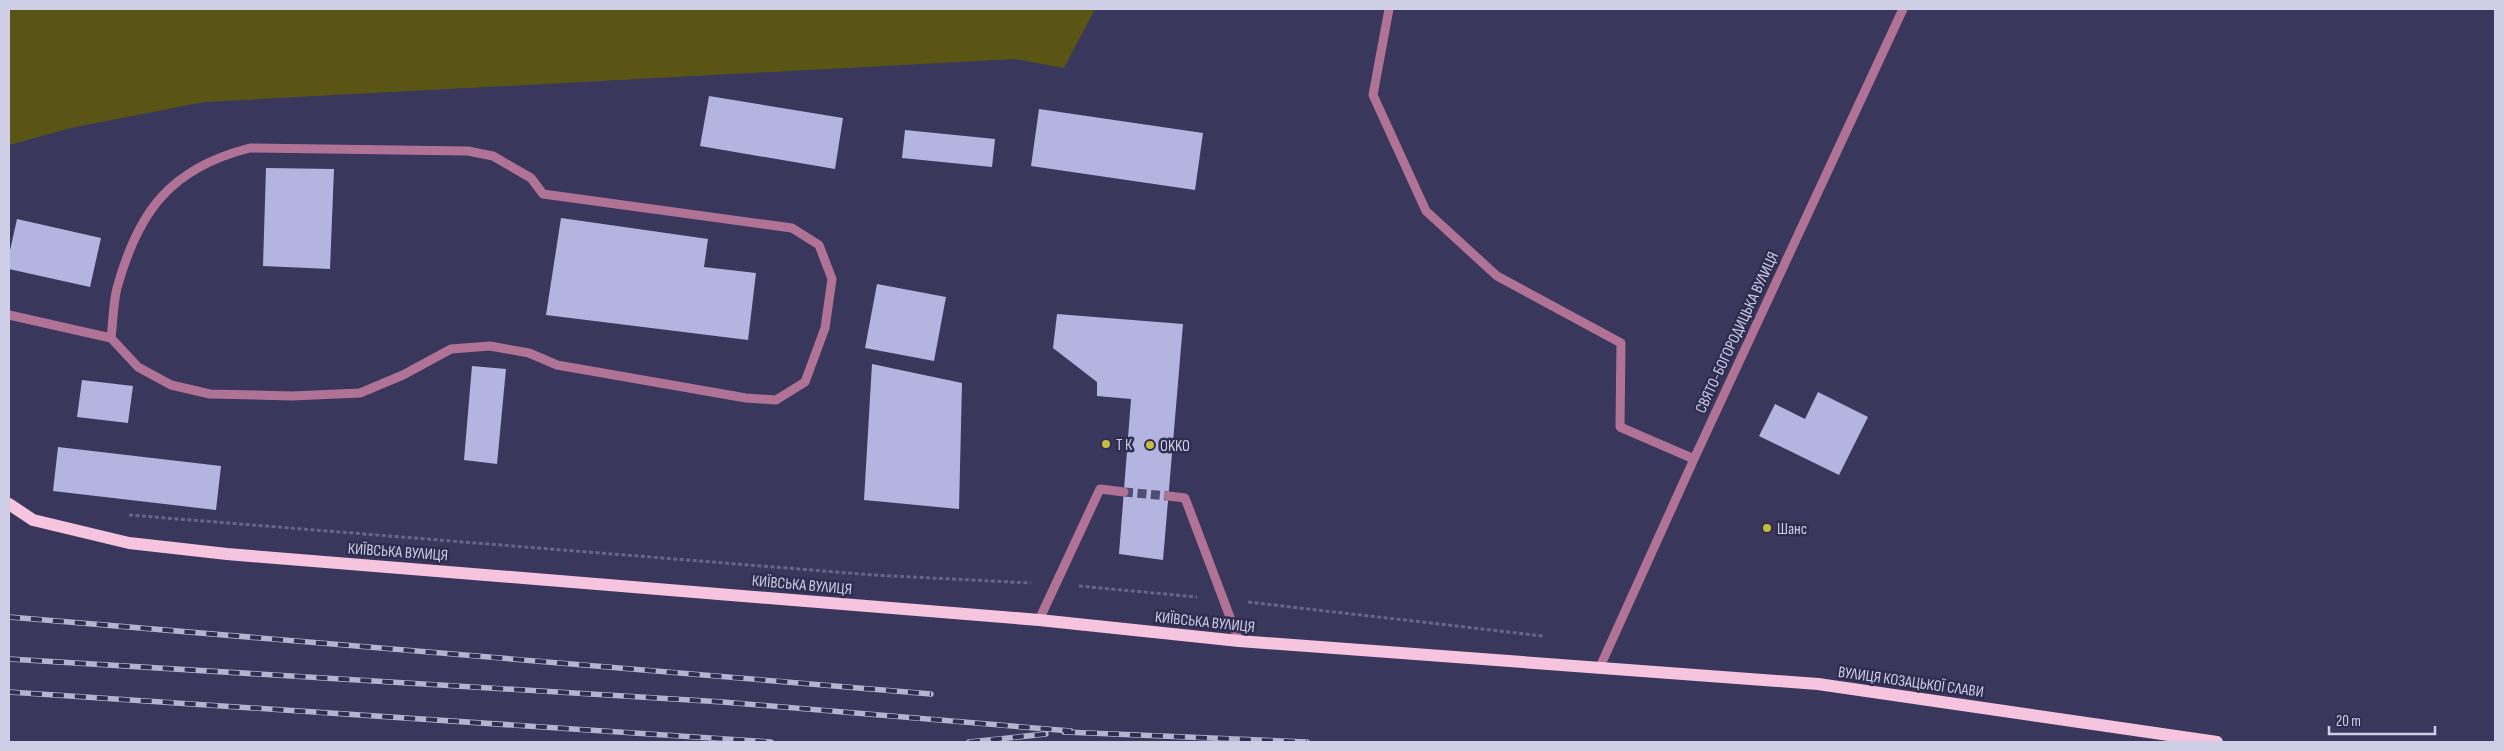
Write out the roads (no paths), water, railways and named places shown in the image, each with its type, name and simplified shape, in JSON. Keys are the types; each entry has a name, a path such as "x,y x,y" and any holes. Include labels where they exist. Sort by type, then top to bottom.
{"main road":[{"name":"КИЇВСЬКА ВУЛИЦЯ","path":"9,504 32,520 129,543 227,554 1039,620 1239,641 1599,669"},
{"name":"ВУЛИЦЯ КОЗАЦЬКОЇ СЛАВИ","path":"1599,669 1818,684 2217,742"}],"street":[{"path":"1389,9 1373,95 1426,210 1497,276 1621,343 1620,427 1694,459"},
{"name":"СВЯТО-БОГОРОДИЦЬКА ВУЛИЦЯ","path":"1599,669 1694,459 1903,9"},
{"path":"9,315 111,338 138,367 171,385 210,394 292,396 360,393 403,375 451,349 490,346 529,353 556,365 746,398 776,400 805,382 825,328 832,279 819,245 792,228 543,194 531,178 493,156 468,151 250,148 224,154 189,172 165,192 143,218 116,289 111,338"},
{"path":"1039,620 1100,489 1124,492"},
{"path":"1168,496 1185,498 1239,641"}],"tunnel":[{"path":"1124,492 1168,496"}],"railway":[{"path":"9,617 931,694"},
{"path":"9,659 723,702 1071,731"},
{"path":"9,692 771,742"},
{"path":"1064,732 1307,742"},
{"path":"969,742 1046,734"}],"place":[{"name":"Т К","path":"1106,444"},
{"name":"OKKO","path":"1150,445"},
{"name":"Шанс","path":"1767,528"}]}
